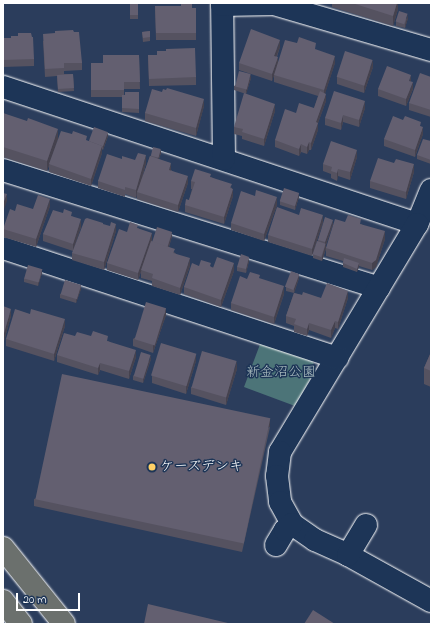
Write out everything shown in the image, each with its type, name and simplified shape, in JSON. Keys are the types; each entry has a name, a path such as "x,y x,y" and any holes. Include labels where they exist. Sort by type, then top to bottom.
{"main road":[{"path":"3,548 64,624"},
{"path":"3,601 21,624"}],"street":[{"path":"224,160 222,5 256,3 274,4 431,50"},
{"path":"3,87 417,224"},
{"path":"3,170 379,288"},
{"path":"431,190 417,224 280,452 277,476 280,502 292,524 315,540 348,555 431,601"},
{"path":"3,248 337,358"},
{"path":"276,545 285,530 292,524"},
{"path":"348,555 366,525"}],"green space":[{"name":"新金沼公園","path":"262,339 310,356 316,369 295,406 244,387"}],"building":[{"path":"130,3 138,3 138,15 130,15"},
{"path":"352,3 397,3 393,16"},
{"path":"181,4 192,4 192,8 196,8 196,33 156,33 155,6 181,6"},
{"path":"399,11 408,14 404,24 396,21"},
{"path":"251,29 280,40 274,56 278,57 272,74 239,63"},
{"path":"73,30 74,32 79,32 82,63 64,63 64,68 45,69 43,34 55,33 55,31"},
{"path":"150,31 150,37 143,38 142,32"},
{"path":"18,33 31,33 33,37 34,59 3,60 3,38 18,36"},
{"path":"299,37 316,43 315,49 335,56 324,90 274,75 285,40 297,43"},
{"path":"195,48 196,77 149,79 148,55 157,55 157,51 166,51 166,49"},
{"path":"345,51 373,60 364,86 337,77"},
{"path":"103,55 139,55 140,82 124,82 124,90 91,90 91,63 103,63"},
{"path":"387,66 411,75 409,81 413,82 406,99 378,89"},
{"path":"239,71 251,74 247,89 235,87"},
{"path":"420,73 431,77 431,110 409,103"},
{"path":"73,74 74,88 58,89 57,75"},
{"path":"167,88 204,99 196,128 145,113 152,89 162,92 163,89 166,90"},
{"path":"320,91 326,94 316,122 318,123 311,143 309,142 307,147 301,144 299,149 275,140 285,109 296,113 299,103 314,108"},
{"path":"334,91 365,101 359,120 343,115 341,123 325,118"},
{"path":"125,92 139,92 139,109 122,108 122,95 125,95"},
{"path":"244,93 275,104 264,139 242,132 243,129 234,127"},
{"path":"3,113 27,121 28,118 58,129 47,161 3,147"},
{"path":"393,116 403,120 405,116 421,122 420,126 423,127 415,150 384,139"},
{"path":"94,127 108,132 103,146 89,141"},
{"path":"61,131 72,134 73,131 87,136 86,140 102,146 91,179 49,164"},
{"path":"423,139 431,141 431,160 417,155"},
{"path":"331,141 357,150 350,172 338,169 337,173 331,171 332,167 323,164"},
{"path":"153,147 161,149 159,158 151,156"},
{"path":"138,153 146,155 136,190 125,187 125,190 98,181 107,154 122,159 122,156 135,160"},
{"path":"150,156 171,163 169,170 188,176 178,205 137,192"},
{"path":"378,158 394,163 396,159 414,164 406,192 370,181"},
{"path":"195,169 211,174 210,177 232,184 230,188 233,189 224,217 185,205 186,199 189,200 195,182 191,181"},
{"path":"284,188 299,193 295,206 280,201"},
{"path":"256,190 277,197 264,234 231,223 241,191 255,196"},
{"path":"3,193 7,194 3,204"},
{"path":"38,195 50,199 36,239 3,229 10,209 15,211 17,204 33,209"},
{"path":"277,207 299,215 301,208 323,215 312,249 268,235"},
{"path":"64,209 72,212 71,216 81,219 73,244 43,234 53,210 63,213"},
{"path":"348,215 361,219 360,224 385,231 376,260 372,263 326,248 335,219 345,222"},
{"path":"325,217 333,220 325,242 318,240"},
{"path":"87,218 110,226 111,222 116,224 104,262 72,253 85,219"},
{"path":"130,222 138,225 137,228 152,233 138,273 107,263 119,229 127,232"},
{"path":"157,227 172,232 167,247 152,242"},
{"path":"151,241 175,249 173,253 190,258 180,288 152,278 153,274 141,270"},
{"path":"317,241 326,244 321,257 313,254"},
{"path":"241,254 249,257 246,269 237,267"},
{"path":"217,257 234,263 221,300 184,287 192,263 199,266 201,260 211,263 210,266 213,268"},
{"path":"344,258 359,263 357,269 343,263"},
{"path":"28,265 42,269 39,283 24,278"},
{"path":"291,271 299,274 293,290 285,287"},
{"path":"250,272 260,275 259,278 284,286 274,317 231,303 240,276 247,279"},
{"path":"65,280 81,285 77,299 61,294"},
{"path":"327,283 348,291 338,322 335,321 331,330 309,323 307,329 294,324 296,319 286,316 294,293 302,295 303,292 321,298"},
{"path":"146,302 166,308 155,345 135,339"},
{"path":"3,306 11,309 4,333 3,333"},
{"path":"15,309 30,314 31,309 65,319 54,354 6,339"},
{"path":"93,331 108,336 107,341 136,350 129,371 100,363 98,368 57,355 64,333 75,336 77,332 91,336"},
{"path":"161,343 196,354 186,386 151,376"},
{"path":"202,351 237,361 226,397 192,388"},
{"path":"141,352 151,355 143,379 134,376"},
{"path":"431,352 431,371 424,368"},
{"name":"ケーズデンキ","path":"62,374 270,418 244,543 35,499"},
{"path":"148,604 232,624 144,624"},
{"path":"313,610 335,624 304,624"}],"place":[{"name":"ケーズデンキ","path":"152,467"}]}
